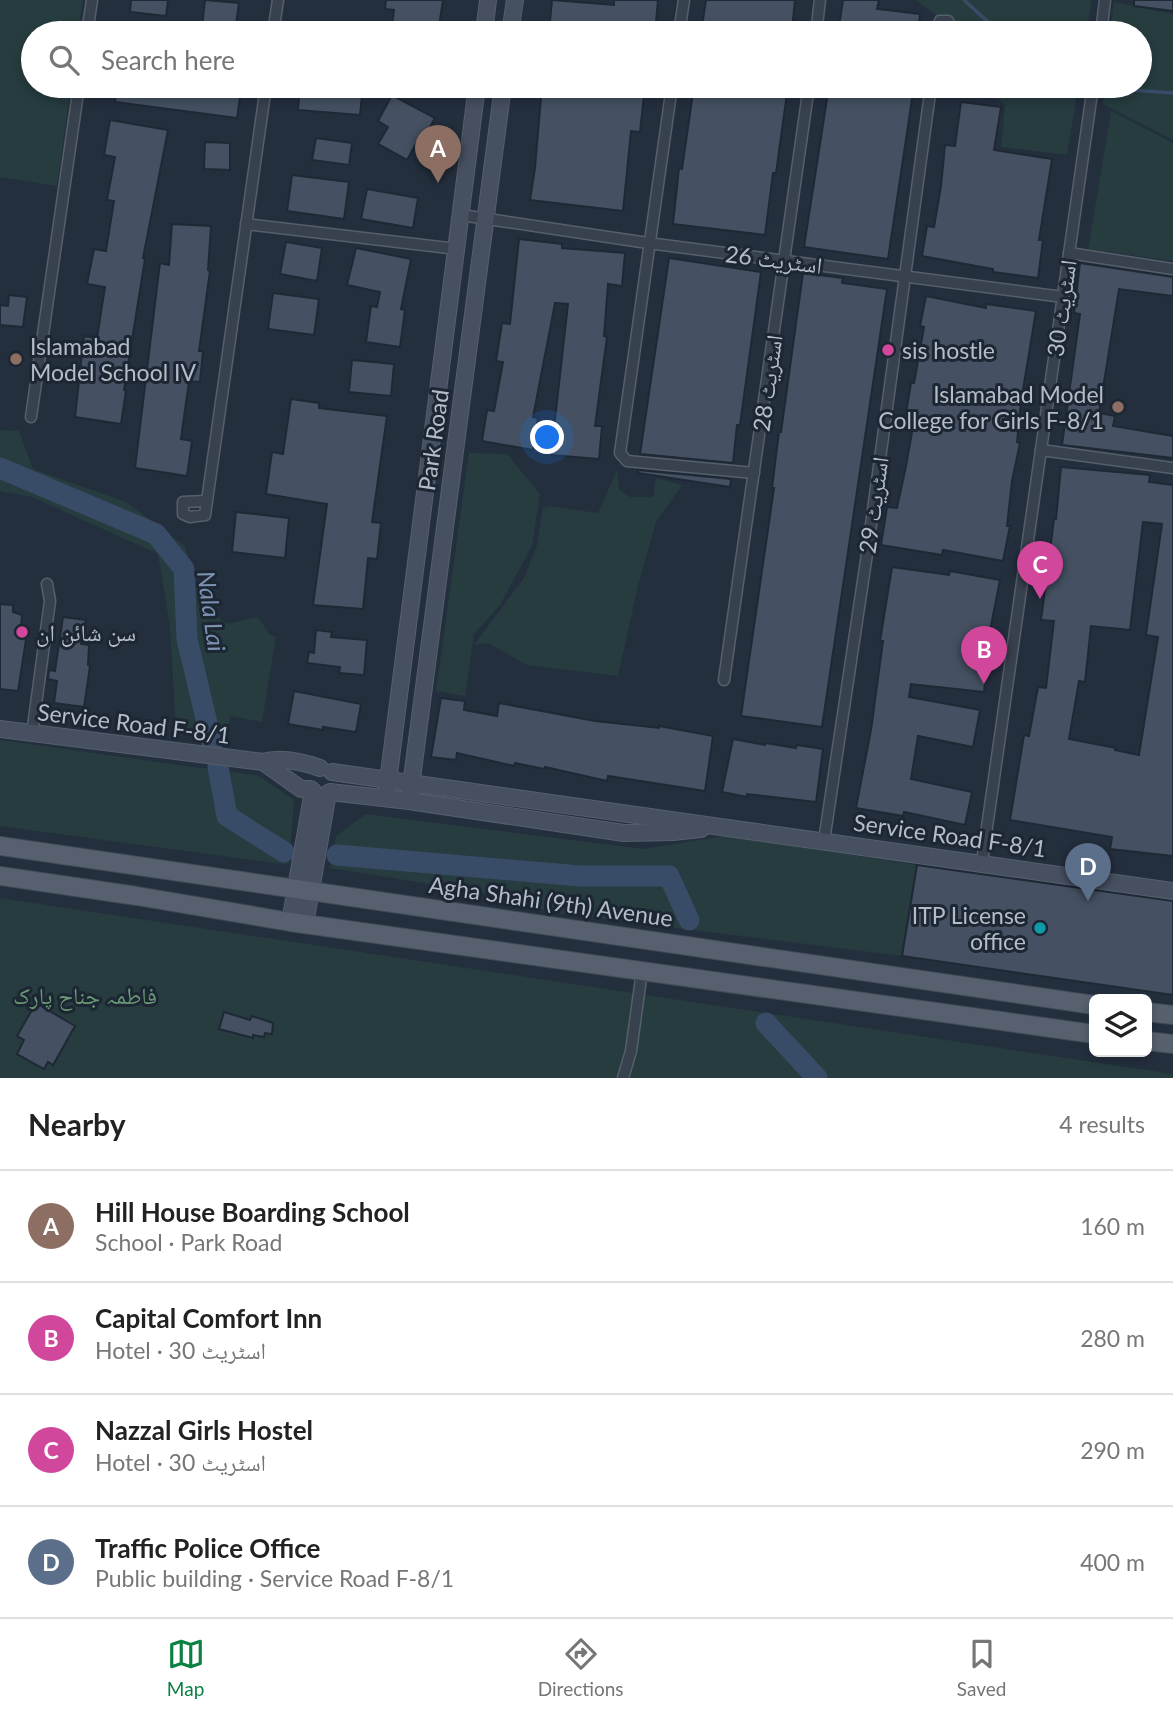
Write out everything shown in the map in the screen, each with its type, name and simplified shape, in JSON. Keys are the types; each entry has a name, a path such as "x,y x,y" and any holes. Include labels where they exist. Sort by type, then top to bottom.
{"main road":[{"name":"Agha Shahi (9th) Avenue","path":"0,846 1089,1004"},
{"path":"0,876 298,923 1089,1033"},
{"path":"1152,1013 1173,1015"},
{"path":"1152,1042 1173,1044"}],"street":[{"path":"89,21 92,0"},
{"path":"275,21 278,0"},
{"path":"485,21 488,0"},
{"path":"512,21 515,0"},
{"path":"681,21 684,0"},
{"path":"817,21 820,0"},
{"path":"1102,21 1105,0"},
{"path":"31,417 77,98"},
{"path":"205,501 183,502 183,514 190,517 205,515 264,98"},
{"name":"Park Road","path":"386,797 476,98"},
{"name":"Park Road","path":"409,801 501,98"},
{"path":"669,98 620,453 627,461 754,473"},
{"name":"اسٹریٹ 28","path":"724,680 806,98"},
{"name":"اسٹریٹ 29","path":"824,841 929,98"},
{"name":"اسٹریٹ 30","path":"982,862 1091,98"},
{"name":"اسٹریٹ 26","path":"461,215 648,243 1063,297"},
{"path":"246,224 457,249"},
{"path":"1069,253 1173,269"},
{"path":"1041,450 1173,468"},
{"path":"32,734 50,601 47,584"},
{"name":"Service Road F-8/1","path":"0,729 262,761 271,759 308,764 326,770 389,780 1173,891"},
{"name":"Service Road F-8/1","path":"262,761 301,789 386,797 624,833 673,832 721,826"},
{"path":"298,923 321,791 335,782 326,770 313,772 309,778 321,791"},
{"path":"623,1078 631,1051 642,971"}],"green space":[{"path":"0,0 83,0 80,21 21,21 21,98 69,98 57,186 0,177"},
{"path":"915,0 1092,0 1088,21 954,21 937,15"},
{"path":"1114,2 1173,14 1173,140 1103,104 1104,98 1152,98 1152,21 1112,21"},
{"path":"995,98 1076,98 1067,155 1001,147 1005,105"},
{"path":"1111,111 1173,143 1173,261 1088,249"},
{"path":"0,430 19,431 33,469 126,502 185,546 204,605 226,624 258,617 270,635 276,636 262,722 230,716 226,745 176,730 170,627 158,554 32,497 0,491"},
{"path":"469,453 507,454 540,494 532,546 500,605 474,634 465,696 436,691"},
{"path":"617,470 619,490 630,497 653,497 656,478 682,485 656,522 638,586 618,676 527,665 488,643 474,645 524,578 537,545 543,508 549,506 598,513"},
{"path":"0,740 259,776 294,800 289,865 0,826"},
{"path":"366,814 643,849 725,836 917,865 902,956 549,912 493,894 330,868 336,836"},
{"name":"فاطمہ جناح پارک","path":"0,898 1173,1074 1173,1078 0,1078"}],"building":[{"path":"131,0 168,0 166,16 130,12"},
{"path":"205,0 239,3 237,21 203,21"},
{"path":"386,0 443,0 440,21 393,21 394,10 385,9"},
{"path":"552,0 614,5 614,0 658,0 656,21 550,21"},
{"path":"706,0 795,0 793,20 796,21 703,21"},
{"path":"843,0 879,0 877,9 920,14 919,21 840,21"},
{"path":"1134,0 1173,0 1173,11 1134,6"},
{"path":"116,98 240,98 237,118 115,102"},
{"path":"299,98 362,98 360,115 298,110"},
{"path":"390,98 398,98 435,118 421,144 417,142 407,160 378,144 388,127 378,121"},
{"path":"541,98 644,98 640,132 631,131 623,211 530,200"},
{"path":"692,98 786,98 765,235 673,224 679,168 682,169"},
{"path":"827,98 912,98 888,259 804,247"},
{"path":"961,102 1001,107 994,150 1052,159 1039,240 1043,240 1038,278 993,272 993,269 922,256 927,226 934,227 945,145 955,146"},
{"path":"110,120 168,130 143,258 145,259 121,424 75,417 84,336 97,338 105,287 87,284 94,249 106,251 114,201 107,200 115,157 104,155"},
{"path":"316,138 352,143 349,165 312,160"},
{"path":"205,142 230,143 230,170 204,169"},
{"path":"292,175 349,182 344,219 287,211"},
{"path":"367,189 418,198 413,228 361,219"},
{"path":"172,224 211,226 210,271 199,351 203,351 200,382 189,381 181,439 192,441 187,476 135,468 160,263 169,265"},
{"path":"519,239 562,244 562,248 625,253 622,286 608,284 604,336 607,337 595,426 602,426 599,459 551,455 568,304 555,303 533,417 538,418 533,450 482,441 487,410 494,411 503,362 496,361 502,323 510,324"},
{"path":"286,242 322,248 317,281 280,274"},
{"path":"356,248 411,259 401,309 405,310 400,347 366,342 371,306 377,307 380,292 347,285"},
{"path":"669,258 761,272 733,463 640,454"},
{"path":"1080,263 1173,277 1173,296 1119,289 1099,413 1115,416 1113,426 1173,436 1173,458 1062,445 1080,314 1074,313"},
{"path":"803,273 843,278 842,283 887,289 822,727 741,716"},
{"path":"273,293 319,299 314,335 268,329"},
{"path":"9,295 27,297 23,327 0,325 0,305 8,306"},
{"path":"926,296 986,308 986,304 1036,311 1021,402 1017,442 1020,443 1012,481 1007,526 1010,526 1003,561 943,550 942,555 881,545 887,507 897,508 906,466 915,415 906,413 924,327 920,326"},
{"path":"352,360 394,364 391,396 349,392"},
{"path":"291,399 319,403 319,408 387,416 372,522 381,523 377,559 368,558 363,609 313,605 327,504 266,494 272,452 283,454"},
{"path":"1061,467 1150,475 1149,482 1173,485 1173,856 1110,849 1112,837 1010,820 1024,735 1029,736 1038,687 1046,688 1054,621 1041,620","holes":["1143,522 1162,524 1146,635 1158,637 1139,755 1069,739 1079,681 1085,682 1091,626 1130,630"]},
{"path":"638,470 731,479 730,487 638,473"},
{"path":"236,512 289,518 285,558 232,552"},
{"path":"892,567 949,575 950,571 1000,580 984,661 987,662 984,692 911,684 909,697 980,710 973,747 918,736 911,779 972,792 965,825 904,812 903,816 856,808 871,730 883,641 880,641"},
{"path":"0,604 13,605 13,612 22,615 21,626 28,627 18,691 0,689"},
{"path":"63,617 86,620 81,644 89,645 90,666 84,707 54,703 57,681 48,679 49,670 55,671"},
{"path":"316,630 332,632 331,637 367,640 364,675 339,673 340,667 307,663 309,652 314,653"},
{"path":"294,691 361,704 356,732 288,724"},
{"path":"441,698 465,701 464,710 497,716 499,703 595,721 659,726 713,736 705,791 608,776 607,781 545,767 544,769 515,763 514,766 457,753 456,760 431,757"},
{"path":"733,739 765,745 796,748 797,745 823,749 816,802 747,794 747,797 722,792"},
{"name":"ITP License office","path":"917,865 1173,901 1173,995 902,956"},
{"path":"36,1003 75,1026 53,1065 48,1062 44,1069 17,1054 24,1040 17,1036"},
{"path":"224,1012 250,1020 252,1016 273,1023 272,1034 265,1033 264,1037 253,1035 253,1038 219,1029"}],"waterway":[{"path":"964,0 987,21"},
{"path":"1152,92 1173,93"},
{"name":"Nala Lai","path":"0,468 156,534 184,569 187,639 212,744"},
{"name":"Nala Lai","path":"218,767 227,816 284,852"},
{"name":"Nala Lai","path":"337,855 580,876 669,876 689,920"},
{"name":"Nala Lai","path":"766,1023 817,1078"}],"place":[{"name":"Hill House Boarding School","path":"438,183"},
{"name":"sis hostle","path":"888,350"},
{"name":"Islamabad Model School IV","path":"16,359"},
{"name":"Islamabad Model College for Girls F-8/1","path":"1118,407"},
{"name":"Nazzal Girls Hostel","path":"1040,599"},
{"name":"سن شائن ان","path":"22,632"},
{"name":"Capital Comfort Inn","path":"984,684"},
{"name":"Traffic Police Office","path":"1088,901"},
{"name":"ITP License office","path":"1040,928"}]}
